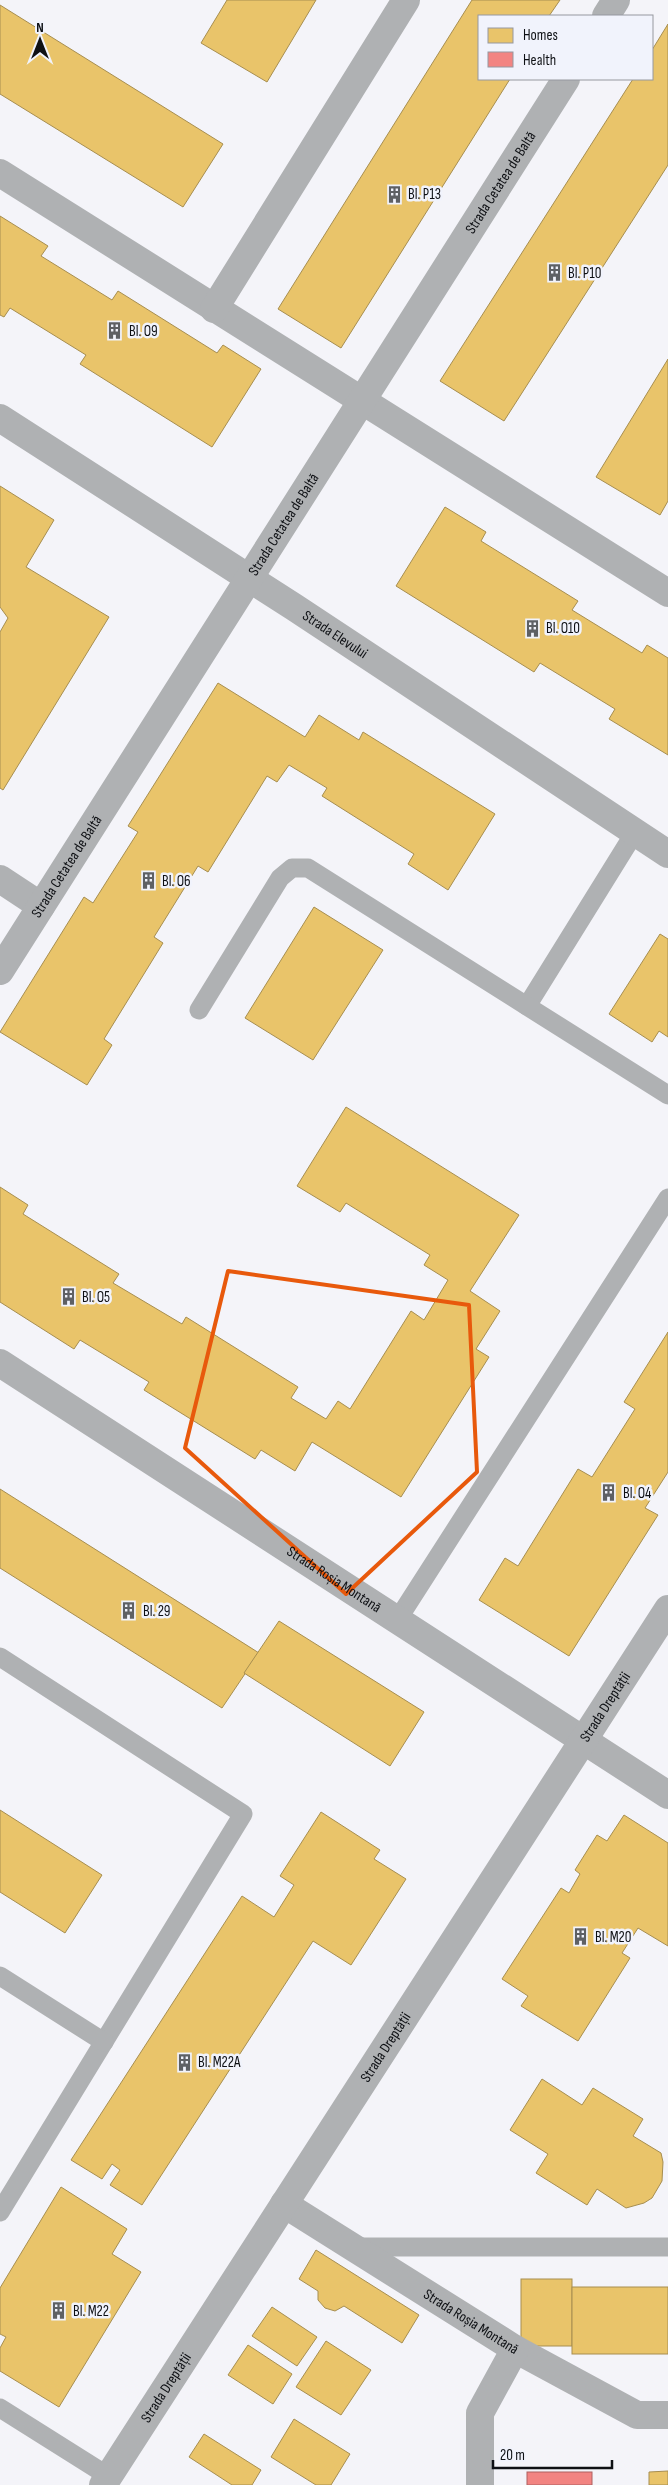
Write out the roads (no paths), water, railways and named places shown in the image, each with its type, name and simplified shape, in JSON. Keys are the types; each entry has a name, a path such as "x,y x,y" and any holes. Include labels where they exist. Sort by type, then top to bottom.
{"street":[{"path":"214,309 406,0"},
{"path":"607,15 616,0"},
{"name":"Strada Cetatea de Baltă","path":"0,972 565,80"},
{"path":"0,173 668,593"},
{"name":"Strada Elevului","path":"0,418 249,578 668,854"},
{"path":"0,879 42,906"},
{"name":"Strada Roșia Montană","path":"0,1363 668,1795"},
{"name":"Strada Dreptății","path":"105,2481 668,1609"},
{"name":"Strada Roșia Montană","path":"284,2204 515,2349 636,2415 668,2415"},
{"path":"480,2485 480,2412 515,2349"}],"lane":[{"path":"528,1006 635,832"},
{"path":"199,1010 280,878 292,868 308,868 668,1095"},
{"path":"398,1619 668,1198"},
{"path":"0,1657 243,1814 0,2212"},
{"path":"0,1976 104,2042"},
{"path":"352,2247 668,2247"},
{"path":"0,2408 105,2481"}],"place":[{"name":"Bl. P13","path":"394,194"},
{"name":"Bl. P10","path":"554,273"},
{"name":"Bl. O9","path":"115,331"},
{"name":"Bl. O10","path":"532,628"},
{"name":"Bl. O6","path":"148,881"},
{"name":"Bl. O5","path":"68,1297"},
{"name":"Bl. O4","path":"609,1493"},
{"name":"Bl. 29","path":"129,1611"},
{"name":"Bl. M20","path":"581,1937"},
{"name":"Bl. M22A","path":"184,2062"},
{"name":"Bl. M22","path":"59,2311"}]}
